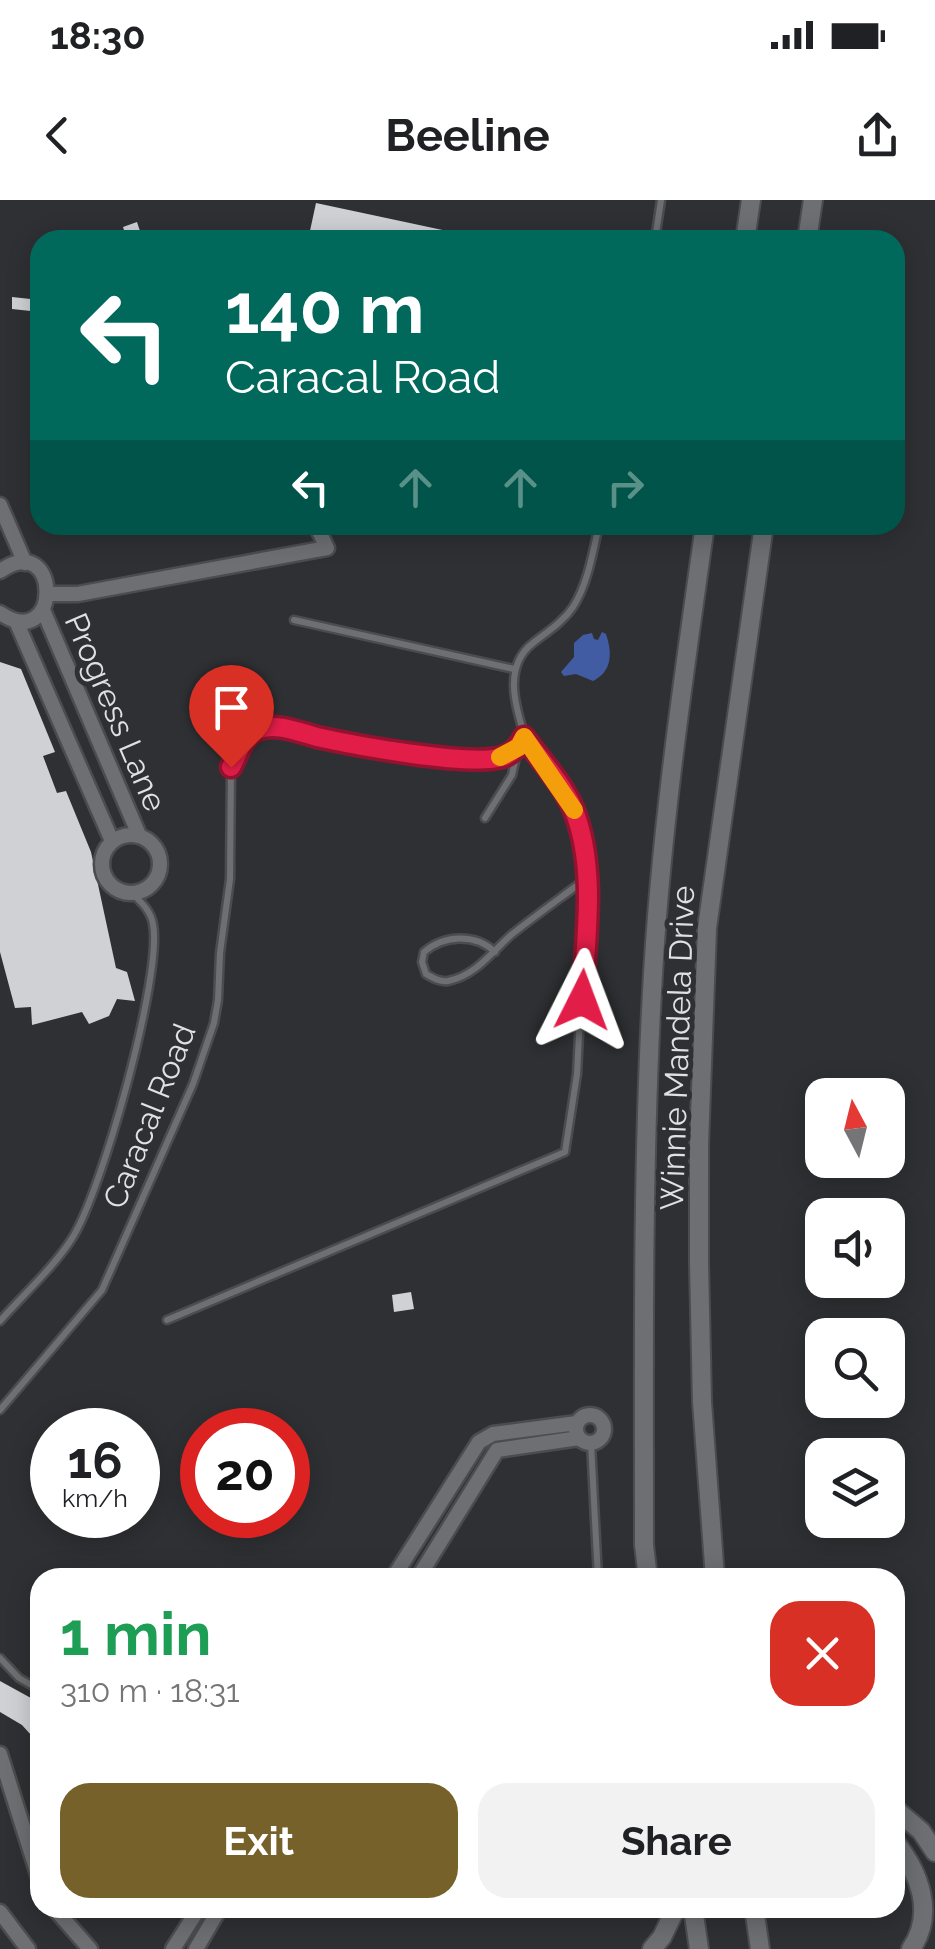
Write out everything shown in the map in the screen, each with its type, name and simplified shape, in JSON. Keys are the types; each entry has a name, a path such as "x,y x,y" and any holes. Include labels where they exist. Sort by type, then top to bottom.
{"main road":[{"path":"747,230 751,200"},
{"path":"808,230 813,200"},
{"name":"Winnie Mandela Drive","path":"647,1568 644,1249 652,990 680,699 704,535"},
{"name":"Winnie Mandela Drive","path":"714,1568 702,1402 699,1263 706,928 763,535"},
{"path":"905,1818 921,1831 935,1852"},
{"path":"905,1856 924,1892 925,1925 911,1949"},
{"path":"652,1949 671,1918"},
{"path":"694,1918 699,1949"},
{"path":"755,1918 760,1949"}],"street":[{"path":"0,506 25,563 45,577 49,594 43,610 26,620 16,621 0,613"},
{"path":"49,594 78,594 328,548 321,535"},
{"path":"0,571 8,565 25,563"},
{"name":"Progress Lane","path":"43,610 139,835"},
{"name":"Progress Lane","path":"16,621 112,841"},
{"path":"125,835 139,835 151,841 159,851 161,864 150,887 132,893 113,887 104,877 101,864 112,841 125,835"},
{"path":"399,1568 478,1442 494,1434 582,1435"},
{"path":"424,1568 498,1450 582,1435"},
{"path":"0,1754 30,1850"},
{"path":"0,1912 28,1949"},
{"path":"63,1918 90,1949"},
{"path":"173,1949 193,1918"},
{"path":"196,1949 214,1918"}],"lane":[{"path":"656,230 661,200"},
{"path":"167,1320 565,1152 577,1074 587,878 585,847 572,805 524,737 515,706 514,669 528,646 551,630 574,606 598,535"},
{"path":"294,620 514,669"},
{"name":"Caracal Road","path":"0,1410 102,1290 193,1084 218,1000 230,879 231,767 248,734 261,728 287,728 376,748 470,759 503,757 519,747"},
{"path":"484,818 512,774 524,737"},
{"path":"495,952 475,939 445,940 424,952 422,962 426,974 438,980 450,980 468,972 495,952 587,878"},
{"name":"Caracal Road","path":"0,1321 70,1241 90,1206 131,1067 148,989 155,934 152,918 132,893"},
{"path":"582,1435 597,1568"},
{"path":"0,1658 30,1684"}],"water":[{"path":"602,632 606,634 610,654 600,677 593,681 576,674 564,676 561,672 574,657 574,643 592,633 598,640"}],"building":[{"path":"316,203 443,230 310,230"},
{"path":"137,222 140,230 124,230 123,227"},
{"path":"12,297 30,299 30,311 12,309"},
{"path":"0,662 21,669 55,752 43,756 57,793 66,791 91,852 116,968 127,972 135,1001 117,999 109,1016 89,1024 82,1012 32,1025 31,1007 15,1008 0,952"},
{"path":"411,1292 414,1309 394,1312 392,1295"},
{"path":"0,1681 30,1698 30,1734 22,1725 0,1712"}],"slow traffic":[{"path":"500,757 519,747 524,737 574,810"}],"route":[{"path":"231,767 248,734 261,728 287,728 376,748 470,759 503,757 519,747 524,737 572,805 585,847 582,1000"}]}
